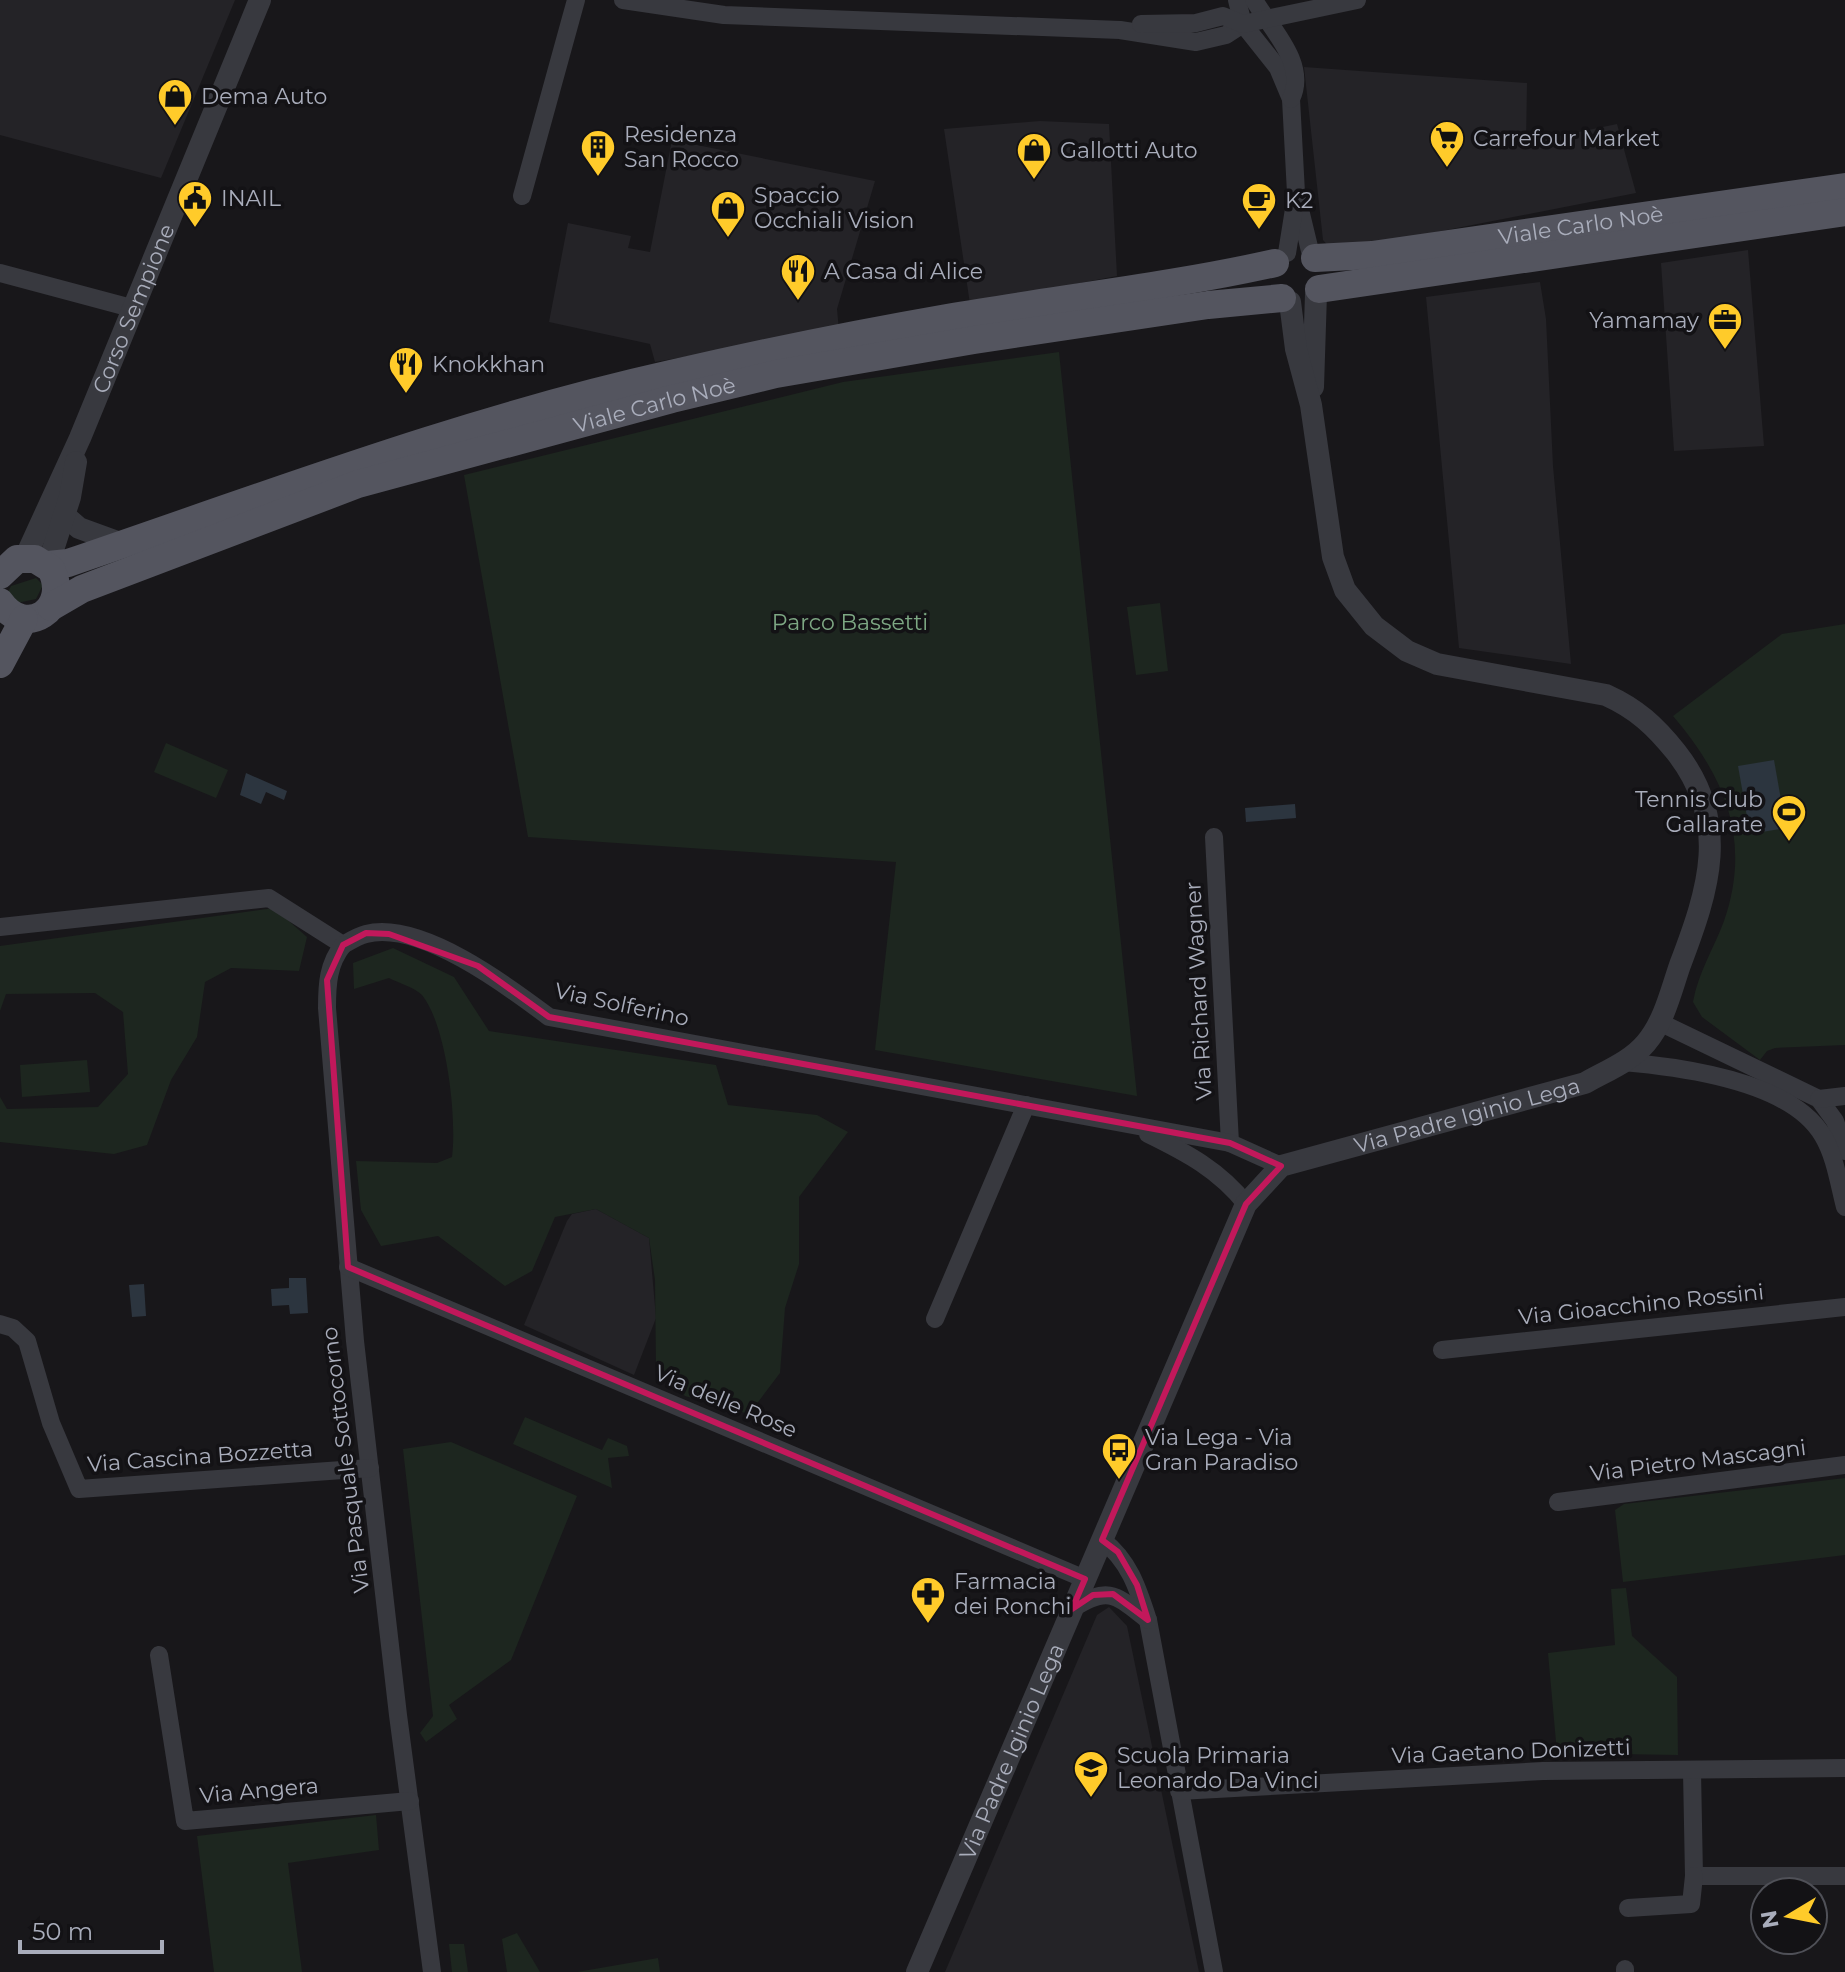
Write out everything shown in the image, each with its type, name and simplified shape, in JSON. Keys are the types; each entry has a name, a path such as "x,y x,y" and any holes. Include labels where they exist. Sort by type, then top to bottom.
{"main road":[{"name":"Viale Carlo Noè","path":"15,568 68,563 361,460 559,401 673,373 947,318 1209,277 1297,257 1372,255 1845,187"},
{"name":"Viale Carlo Noè","path":"5,607 35,618 96,583 358,484 776,374 974,340 1208,305 1302,296 1845,212"},
{"path":"1297,257 1323,273 1302,296 1271,281 1297,257"},
{"path":"15,568 56,579 57,592 51,607"},
{"path":"0,664 5,607"}],"street":[{"name":"Corso Sempione","path":"15,568 80,438 260,0"},
{"path":"522,196 576,0"},
{"path":"623,0 724,15 879,9 1120,30 1196,42 1226,35 1243,24 1357,0"},
{"path":"1237,0 1243,24 1278,68 1291,99 1297,257"},
{"path":"1254,0 1294,67 1298,86 1291,99"},
{"path":"0,273 135,309"},
{"name":"Via Padre Iginio Lega","path":"917,1972 1246,1204 1281,1166 1585,1083 1623,1062 1645,1043 1659,1022 1690,936 1710,866 1712,840 1707,811 1692,773 1656,727 1631,706 1606,695 1437,664 1407,651 1374,626 1345,590 1333,557 1311,405 1296,349 1302,296"},
{"name":"Corso Sempione","path":"15,568 64,515 80,438"},
{"path":"64,515 79,528 123,544"},
{"name":"Via Richard Wagner","path":"1214,837 1230,1143"},
{"path":"0,927 269,898 343,945"},
{"name":"Via Solferino","path":"343,945 366,933 389,934 430,943 478,966 549,1017 1230,1143 1281,1166"},
{"name":"Via Pasquale Sottocorno","path":"343,945 335,955 327,980 327,1008 348,1267 432,1972"},
{"path":"1659,1022 1819,1099 1845,1096"},
{"path":"1623,1062 1735,1079 1793,1107 1836,1139"},
{"path":"1819,1099 1836,1139 1845,1207"},
{"path":"1836,1139 1845,1103"},
{"path":"935,1319 1026,1105"},
{"name":"Via Solferino","path":"1128,1124 1193,1156 1227,1180 1246,1204"},
{"name":"Via delle Rose","path":"348,1267 1085,1579"},
{"name":"Via Gioacchino Rossini","path":"1442,1350 1845,1307"},
{"name":"Via Cascina Bozzetta","path":"0,1324 13,1328 27,1341 56,1437 79,1489 370,1468"},
{"name":"Via Pietro Mascagni","path":"1558,1502 1845,1465"},
{"path":"1102,1540 1118,1552 1131,1574 1148,1620 1214,1972"},
{"path":"1072,1609 1093,1595 1113,1594 1148,1620"},
{"name":"Via Angera","path":"159,1655 185,1821 410,1801"},
{"name":"Via Gaetano Donizetti","path":"1179,1791 1543,1771 1845,1768"},
{"path":"1628,1908 1691,1904 1694,1876 1692,1771"},
{"path":"1694,1876 1845,1876"}],"highlighted area":[{"path":"366,933 389,934 478,966 549,1017 1230,1143 1281,1166 1246,1204 1102,1540 1118,1552 1137,1585 1148,1620 1113,1594 1093,1595 1072,1609 1085,1579 348,1267 327,980 343,945"}],"shaded area":[{"path":"0,0 235,0 161,178 0,135"},
{"path":"1304,67 1527,83 1526,143 1617,124 1636,193 1334,252 1323,240"},
{"name":"Gallotti Auto","path":"1040,121 1109,124 1117,276 970,304 944,129"},
{"path":"672,140 875,181 837,309 839,330 655,362 650,344 549,322 568,223 631,236 628,248 650,252"},
{"path":"1748,250 1764,446 1674,451 1661,263"},
{"path":"1540,282 1546,319 1553,466 1571,664 1459,648 1426,297"},
{"path":"1774,760 1786,828 1750,834 1738,766"},
{"path":"246,773 287,791 284,800 266,792 261,804 240,795"},
{"path":"1295,804 1296,818 1246,822 1245,808"},
{"path":"596,1209 649,1238 656,1318 634,1375 524,1325 567,1221 572,1214"},
{"path":"289,1278 306,1278 308,1313 290,1314 289,1305 272,1306 271,1289 289,1288"},
{"path":"144,1284 146,1316 132,1317 129,1285"},
{"name":"Scuola Primaria Leonardo Da Vinci","path":"1109,1607 1127,1626 1199,1972 945,1972 1097,1615"}],"green space":[{"name":"Parco Bassetti","path":"1059,352 1137,1096 875,1050 896,862 528,837 464,475 843,382"},
{"path":"36,578 43,585 36,599 17,603 8,592 11,586"},
{"path":"1160,603 1168,671 1136,675 1127,607"},
{"name":"Tennis Club Gallarate","path":"1845,624 1845,1045 1775,1048 1767,1051 1760,1060 1702,1017 1693,1002 1732,891 1734,837 1719,786 1707,762 1673,716 1782,634"},
{"path":"166,743 228,770 216,798 154,772"},
{"path":"274,908 307,937 299,971 231,968 205,982 197,1037 171,1080 147,1145 114,1154 0,1142 0,1097 7,1109 98,1107 128,1074 123,1012 95,993 6,994 0,1011 0,946"},
{"path":"393,948 454,977 489,1031 716,1065 728,1105 817,1115 848,1132 799,1197 799,1264 785,1308 780,1373 749,1414 685,1396 656,1367 655,1280 649,1238 596,1209 555,1217 532,1271 505,1286 438,1236 381,1246 361,1210 356,1161 437,1163 452,1157 453,1140 444,1050 431,1009 422,995 389,978 354,989 353,963"},
{"path":"87,1060 90,1092 22,1097 20,1065"},
{"path":"525,1417 602,1450 608,1438 627,1446 629,1456 608,1458 612,1488 513,1444"},
{"path":"451,1442 577,1496 511,1660 449,1705 457,1719 426,1742 420,1733 433,1716 403,1449"},
{"path":"1845,1478 1845,1555 1623,1582 1615,1510 1624,1504"},
{"path":"1626,1588 1632,1636 1677,1677 1678,1755 1557,1753 1548,1653 1615,1645 1611,1589"},
{"path":"376,1815 379,1850 288,1863 302,1972 214,1972 197,1836"},
{"path":"517,1933 540,1972 507,1972 502,1939"},
{"path":"449,1944 464,1944 468,1972 452,1972"},
{"path":"658,1958 660,1972 577,1972"}],"place":[{"name":"Dema Auto","path":"175,127"},
{"name":"Carrefour Market","path":"1447,169"},
{"name":"Residenza San Rocco","path":"598,178"},
{"name":"Gallotti Auto","path":"1034,181"},
{"name":"INAIL","path":"195,229"},
{"name":"K2","path":"1259,231"},
{"name":"Spaccio Occhiali Vision","path":"728,239"},
{"name":"A Casa di Alice","path":"798,302"},
{"name":"Yamamay","path":"1725,351"},
{"name":"Knokkhan","path":"406,395"},
{"name":"Tennis Club Gallarate","path":"1789,843"},
{"name":"Via Lega - Via Gran Paradiso","path":"1119,1481"},
{"name":"Farmacia dei Ronchi","path":"928,1625"},
{"name":"Scuola Primaria Leonardo Da Vinci","path":"1091,1799"}]}
